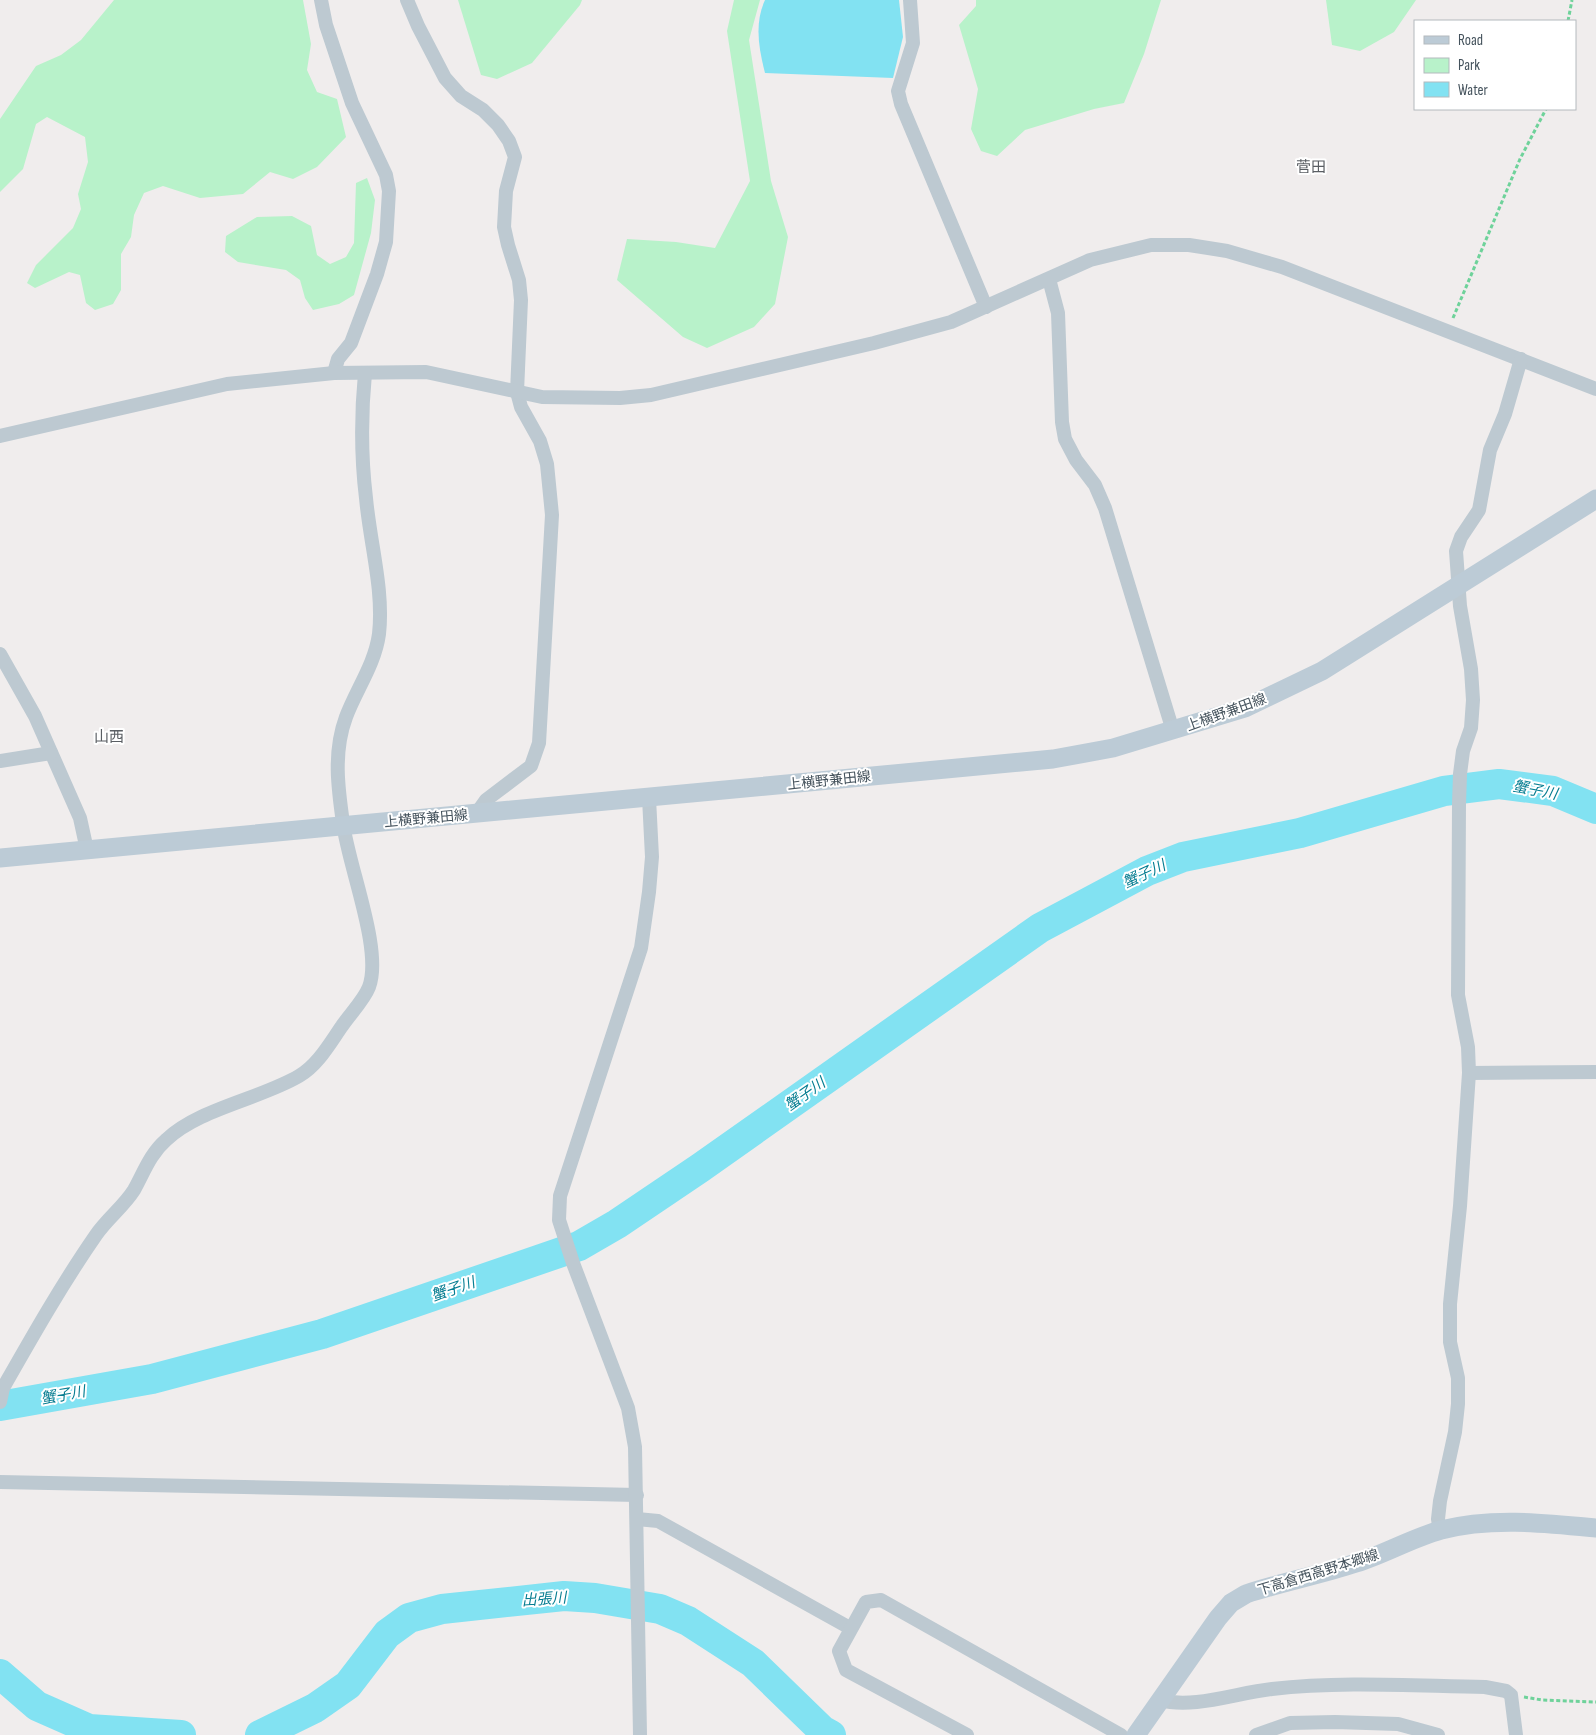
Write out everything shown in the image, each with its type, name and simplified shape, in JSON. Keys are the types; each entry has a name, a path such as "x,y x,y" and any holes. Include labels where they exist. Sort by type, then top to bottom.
{"main road":[{"name":"上横野兼田線","path":"0,858 1053,759 1113,748 1245,708 1322,671 1596,499"},
{"name":"下高倉西高野本郷線","path":"1136,1735 1218,1618 1232,1603 1246,1594 1356,1563 1440,1531 1461,1526 1498,1522 1550,1523 1596,1528"}],"street":[{"path":"321,0 326,25 352,103 386,175 389,191 387,234 376,274 351,343 338,360 334,373"},
{"path":"407,0 445,78 461,96 483,110 498,125 509,141 515,157 506,190 504,227 519,280 517,392 521,407 540,441 547,464 552,515 539,743 531,766 486,800 476,814"},
{"path":"910,0 913,43 898,91 901,104 986,308"},
{"path":"0,436 226,384 334,373 426,372 542,397 592,398 651,395 874,343 951,322 1090,260 1151,245 1188,246 1227,251 1282,267 1596,389"},
{"path":"1049,279 1058,313 1062,422 1065,439 1076,460 1095,485 1105,508 1172,731"},
{"path":"1440,1531 1438,1519 1440,1501 1455,1432 1458,1404 1458,1378 1450,1342 1450,1304 1460,1206 1469,1073 1468,1047 1458,994 1459,804 1463,751 1471,728 1473,700 1472,669 1458,586 1459,569 1456,551 1461,537 1479,510 1490,450 1505,414 1521,359"},
{"path":"0,1402 3,1388 97,1234 133,1191 149,1160 166,1139 196,1119 250,1099 302,1074 322,1054 369,987 371,968 370,936 343,825 337,769 339,743 346,718 374,657 379,635 380,604 365,497 362,405 365,373"},
{"path":"0,654 35,716 51,752 80,818 87,850"},
{"path":"0,761 51,752"},
{"path":"640,1735 635,1447 628,1408 573,1263 559,1220 560,1196 640,948 649,892 652,857 649,798"},
{"path":"1469,1073 1596,1072"},
{"path":"0,1482 637,1495"},
{"path":"637,1519 658,1521 850,1628"},
{"path":"967,1735 846,1670 839,1651 866,1602 880,1600 1121,1735"},
{"path":"1159,1700 1187,1702 1272,1689 1336,1686 1485,1687 1506,1691 1511,1695 1516,1735"},
{"path":"1256,1735 1290,1723 1335,1722 1398,1724 1438,1735"}],"path":[{"path":"1568,20 1572,0"},
{"path":"1447,330 1520,159 1545,110"},
{"path":"1511,1695 1542,1700 1596,1702"}],"green space":[{"path":"114,0 303,0 311,44 307,70 317,92 337,99 346,137 317,167 293,179 270,172 243,194 200,198 163,186 144,193 134,215 131,237 121,254 121,290 113,304 95,310 86,303 80,275 69,272 35,288 27,283 36,265 73,228 81,209 78,194 88,162 85,137 47,117 36,124 23,169 0,192 0,119 36,66 61,55 81,40"},
{"path":"458,0 582,0 580,5 532,63 497,79 481,75"},
{"path":"734,0 760,0 749,40 771,181 788,237 775,304 754,327 707,348 683,337 617,280 627,239 676,242 715,248 750,181 727,31"},
{"path":"976,0 1161,0 1144,54 1124,103 1094,109 1025,130 997,156 981,151 971,129 978,89 959,25 976,6"},
{"path":"1326,0 1416,0 1394,32 1360,51 1332,45"},
{"path":"367,178 375,200 371,233 354,295 339,304 313,310 305,298 300,280 286,270 238,262 225,252 226,236 257,217 292,216 311,226 317,255 330,264 346,257 354,243 356,183"}],"water":[{"path":"765,0 899,0 903,37 893,78 765,73 759,46 759,27"}],"waterway":[{"name":"蟹子川","path":"0,1406 152,1379 322,1334 579,1246 617,1224 700,1168 1040,928 1147,871 1183,857 1300,833 1444,791 1499,784 1553,791 1596,809"},
{"name":"出張川","path":"260,1735 315,1708 348,1685 387,1634 409,1618 442,1609 564,1596 595,1598 660,1609 688,1621 753,1663 822,1730 831,1735"},
{"name":"出張川","path":"0,1674 37,1706 89,1729 181,1735"}],"district":[{"name":"菅田","path":"1311,167"},
{"name":"山西","path":"109,737"}]}
